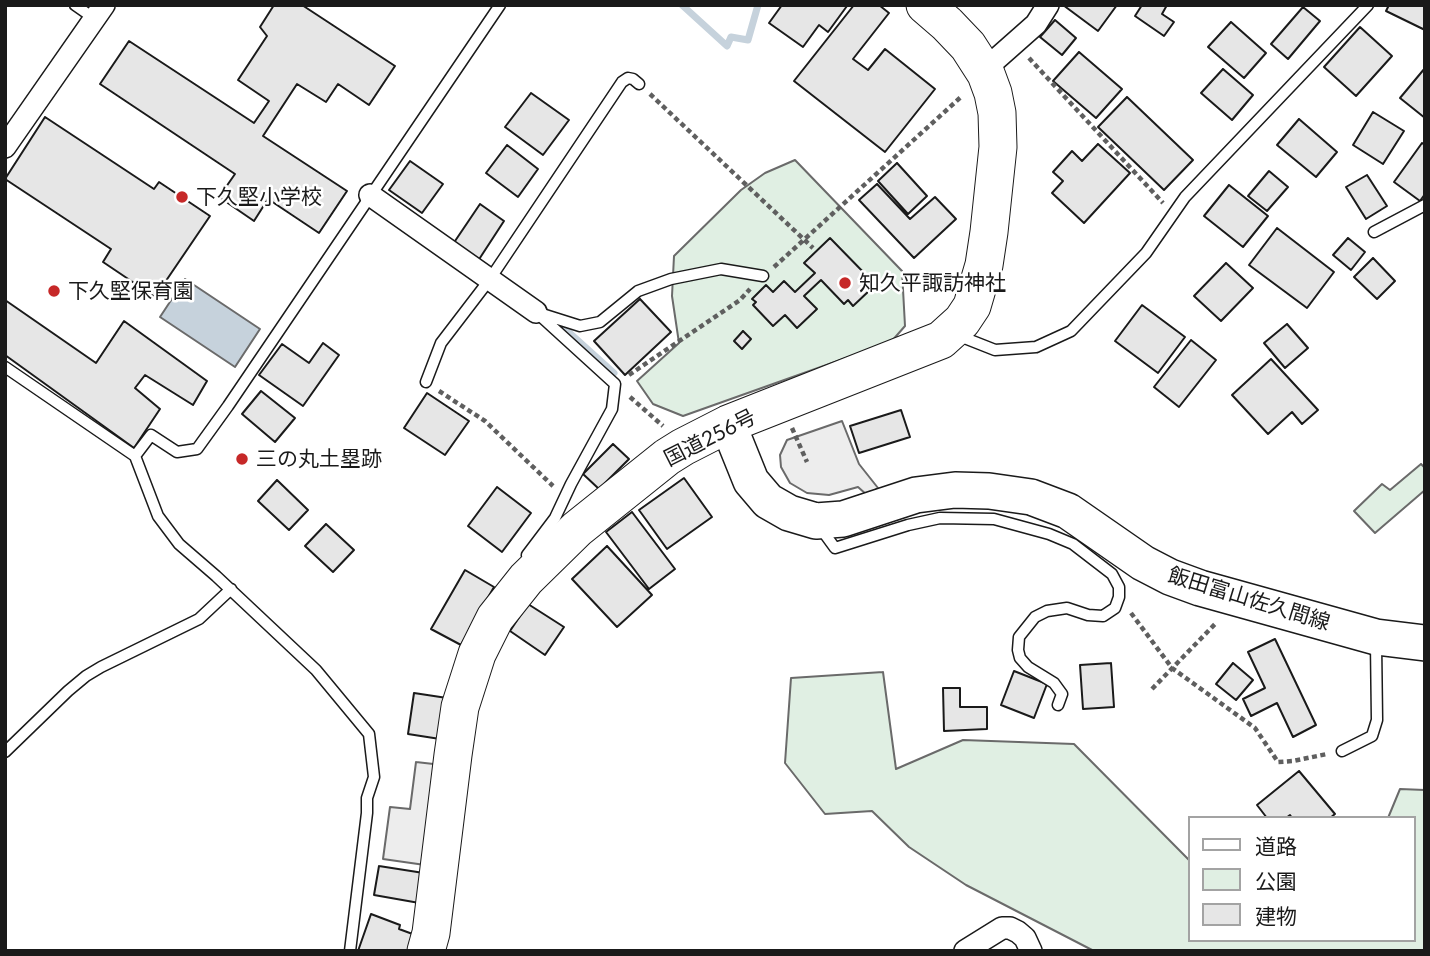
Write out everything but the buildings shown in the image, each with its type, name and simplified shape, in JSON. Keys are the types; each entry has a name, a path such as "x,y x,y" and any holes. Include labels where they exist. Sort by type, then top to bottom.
{"highway":[{"name":"国道256号","path":"426,951 431,933 460,708 482,642 520,572 526,579 577,529 683,447 728,425 941,340 962,321 972,306 984,265 989,232 998,147 997,113 985,72 968,46 925,5"}],"main road":[{"name":"飯田富山佐久間線","path":"728,425 751,481 768,501 789,513 816,521 843,519 916,495 955,490 989,491 1031,497 1068,511 1143,563 1170,577 1200,588 1376,637 1425,643"}],"street":[{"path":"985,72 1036,24 1048,5"},
{"path":"5,147 100,12"},
{"path":"370,195 536,312"},
{"path":"965,951 1002,928 1010,928 1026,938 1031,951"}],"lane":[{"path":"75,5 100,12"},
{"path":"135,456 151,435 177,452 197,449 500,5"},
{"path":"951,332 995,350 1036,347 1071,331 1146,253 1194,188 1368,5"},
{"path":"426,383 441,344 491,279 622,82 628,78 639,84"},
{"path":"1374,232 1425,205"},
{"path":"536,312 580,326 600,322 638,291 671,279 721,269 763,276"},
{"path":"520,572 555,518 612,409 615,384 536,312"},
{"path":"5,367 135,456 158,516 179,544 316,670 369,734 374,777 367,798 350,951"},
{"path":"816,521 835,548 940,518 994,519 1049,534 1073,544 1112,574 1119,587 1119,597 1115,608 1103,616 1088,615 1067,608 1047,611 1035,617 1018,637 1020,659 1054,683 1062,694 1058,705"},
{"path":"5,752 86,676 199,619 231,589"},
{"path":"1342,751 1372,736 1377,720 1376,637"}],"path":[{"path":"1015,43 1173,214"},
{"path":"804,240 985,72"},
{"path":"639,84 813,248"},
{"path":"615,384 704,324"},
{"path":"426,383 485,421 554,486 571,484"},
{"path":"648,411 656,418"},
{"path":"796,437 807,462"},
{"path":"1119,597 1172,668 1255,728 1278,762 1342,751"},
{"path":"1153,688 1239,599"}],"green space":[{"path":"795,160 902,271 905,326 891,342 683,416 653,404 637,381 679,343 672,296 674,256 741,190 765,173"},
{"path":"1421,464 1425,468 1425,490 1375,533 1354,511 1382,484 1390,490"},
{"path":"883,672 896,769 963,740 1074,744 1188,859 1188,942 1416,942 1416,816 1389,816 1400,789 1425,790 1425,951 1094,951 966,885 909,847 872,811 825,814 785,763 791,678"}],"shaded area":[{"path":"185,279 260,329 235,367 160,317"},
{"path":"842,421 859,464 878,488 867,495 858,487 829,495 807,493 790,483 781,467 780,455 787,440"},
{"path":"416,762 451,766 439,867 383,859 390,807 410,809"}],"waterway":[{"path":"682,5 727,46 731,37 748,40 758,5"},
{"path":"563,327 614,373"}],"place":[{"name":"下久堅小学校","path":"182,197"},
{"name":"知久平諏訪神社","path":"845,283"},
{"name":"下久堅保育園","path":"54,291"},
{"name":"三の丸土塁跡","path":"242,459"}]}
